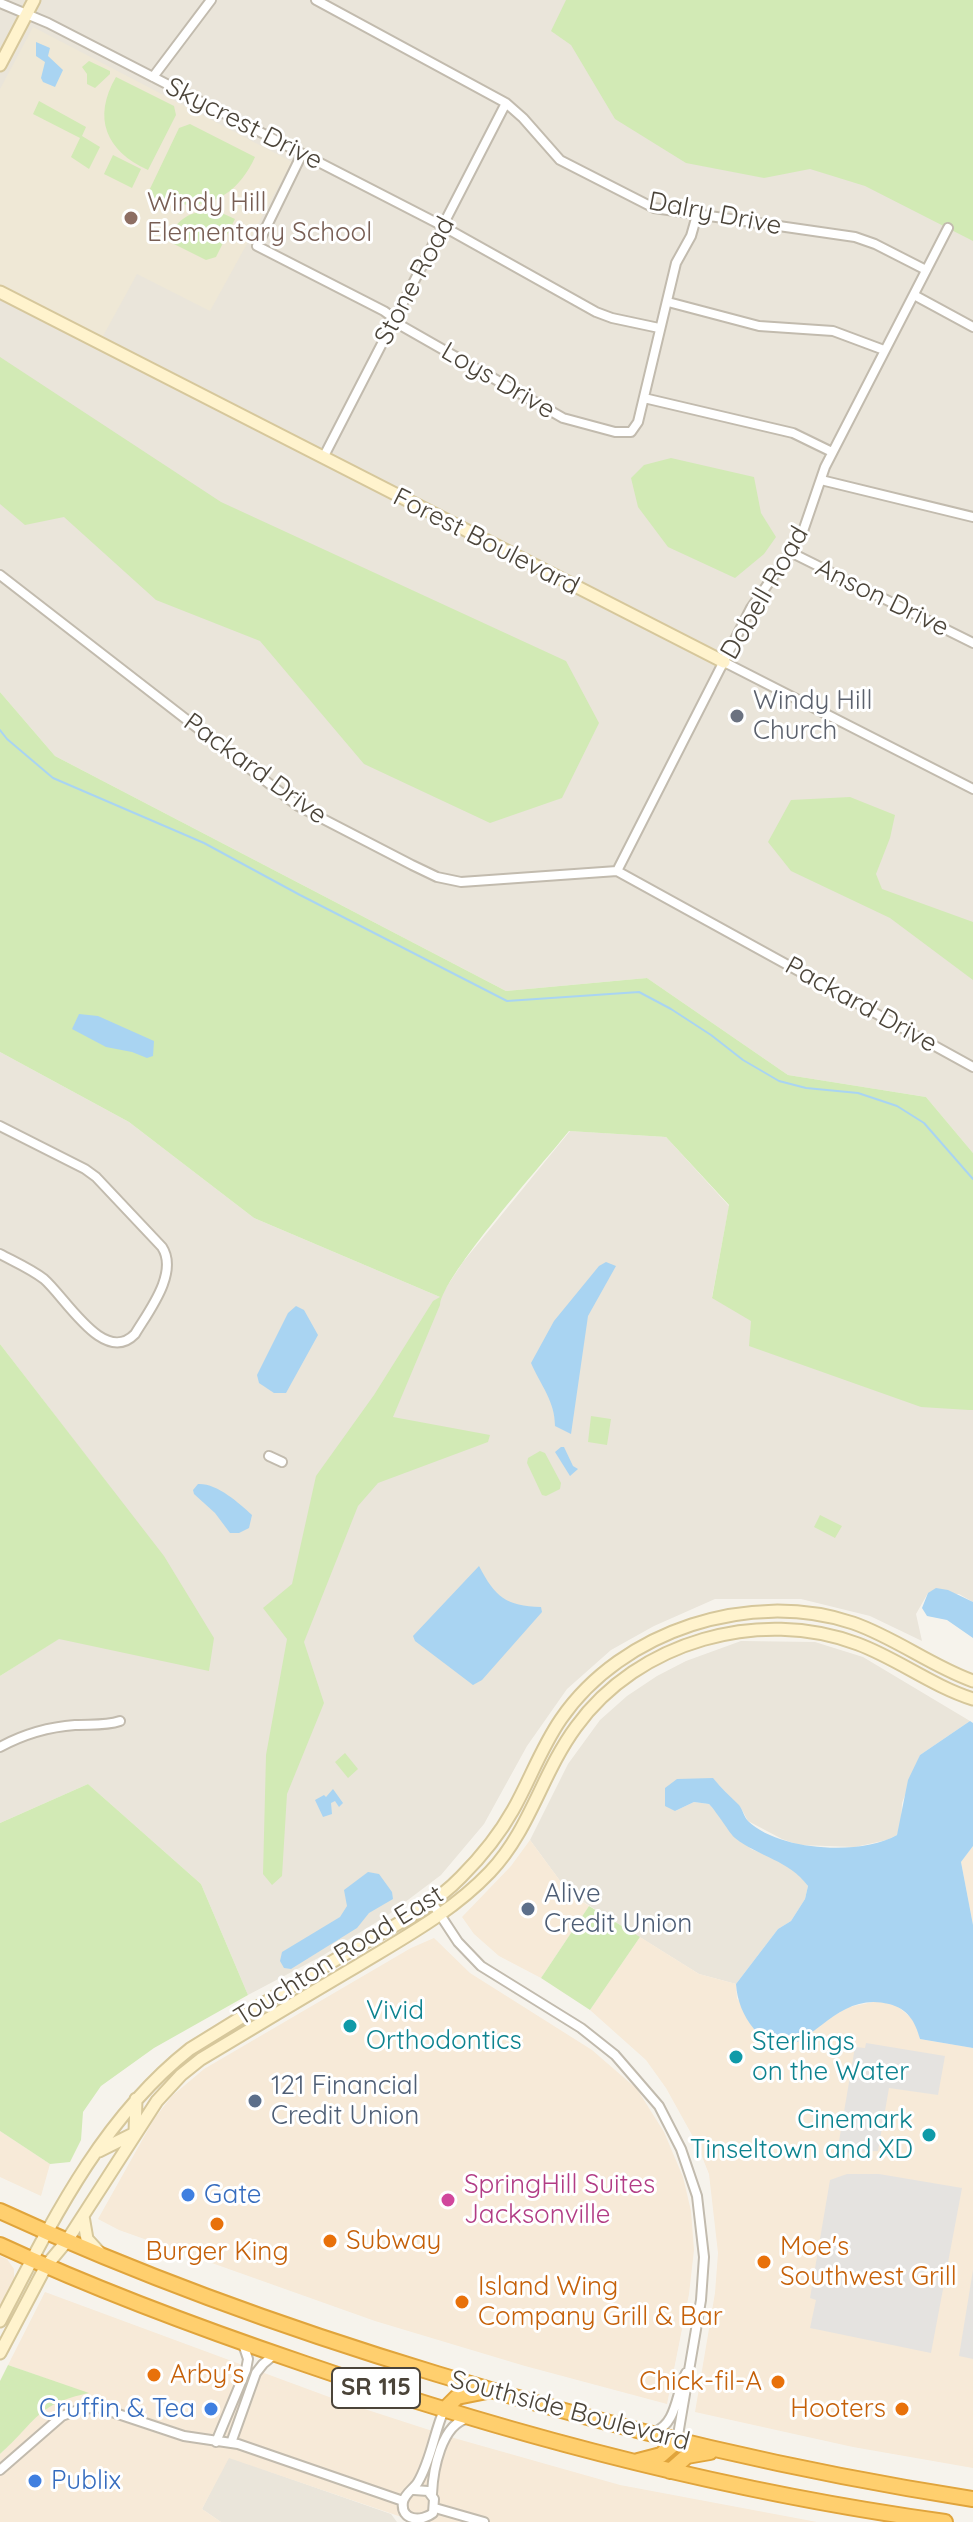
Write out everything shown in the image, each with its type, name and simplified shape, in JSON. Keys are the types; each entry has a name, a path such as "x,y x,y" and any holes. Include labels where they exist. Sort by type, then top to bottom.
{"highway":[{"name":"Southside Boulevard","path":"0,2211 66,2242 295,2328 491,2391 726,2452 973,2499"},
{"name":"Southside Boulevard","path":"0,2245 242,2343 470,2418 670,2471 880,2518 945,2522"},
{"path":"444,2410 457,2397 491,2391"},
{"path":"634,2462 661,2455 677,2441"},
{"path":"670,2471 687,2456 726,2452"}],"street":[{"path":"0,65 34,0"},
{"path":"153,77 211,0"},
{"name":"Dalry Drive","path":"316,0 506,103 567,165 654,208 855,237 926,270"},
{"name":"Skycrest Drive","path":"0,3 48,23 302,154 603,315 659,328"},
{"name":"Stone Road","path":"323,458 506,103"},
{"name":"Loys Drive","path":"302,154 257,246 384,311 393,321 563,418 627,433 635,429 644,398"},
{"path":"697,215 691,236 676,263 644,398 793,433 832,452"},
{"name":"Dobell Road","path":"617,871 758,596 792,553 807,523 832,452 948,228"},
{"name":"Forest Boulevard","path":"0,292 973,789"},
{"path":"914,295 973,327"},
{"path":"668,302 759,326 833,331 884,350"},
{"path":"821,480 973,517"},
{"name":"Anson Drive","path":"792,553 973,643"},
{"name":"Packard Drive","path":"0,575 305,810 412,865 437,877 461,882 617,871 973,1067"},
{"path":"0,1126 96,1177 162,1247 168,1262 151,1305 131,1339 122,1344 108,1343 99,1338 43,1278 0,1254"},
{"path":"269,1456 282,1462"},
{"name":"Touchton Road East","path":"39,2263 45,2232 137,2096 190,2049 451,1888 491,1844 512,1811 543,1747 564,1715 603,1674 652,1641 717,1618 777,1611 841,1619 881,1634 946,1670 973,1681"},
{"name":"Touchton Road East","path":"39,2263 66,2242 157,2101 181,2075 201,2059 439,1915 476,1886 508,1851 525,1825 577,1725 622,1680 658,1657 730,1633 768,1629 832,1636 874,1651 946,1689 973,1699"},
{"path":"874,1651 881,1634"},
{"path":"667,1635 674,1650"},
{"path":"652,1641 658,1657"},
{"path":"0,1747 26,1734 53,1727 108,1725 120,1721"},
{"path":"431,1901 458,1942 481,1966 581,2028 615,2055 645,2087 671,2127 690,2171 700,2213 703,2244 701,2300 677,2441"},
{"path":"278,1995 286,2008"},
{"path":"96,2154 135,2133 137,2096"},
{"path":"83,2216 87,2239 102,2256"},
{"path":"0,2321 39,2263"},
{"path":"0,2353 39,2263"},
{"path":"216,2442 246,2367 248,2359 242,2343"},
{"path":"231,2443 256,2373 275,2354"},
{"path":"645,2433 661,2429 668,2423 687,2373"},
{"path":"0,2470 62,2416 97,2407 184,2436 231,2443 403,2501"},
{"path":"403,2501 422,2476 444,2410"},
{"path":"403,2501 406,2518 425,2521 435,2508 433,2477 448,2432 458,2421 470,2418"},
{"path":"414,2490 423,2489 432,2494"},
{"path":"435,2508 484,2522"}],"shaded area":[{"path":"0,0 594,0 973,229 973,1153 926,1097 788,1075 647,978 506,991 55,756 0,692"},
{"name":"Windy Hill Elementary School","path":"33,27 292,162 210,311 137,274 102,338 0,285 0,89"},
{"path":"0,1052 129,1122 254,1218 440,1297 463,1262 570,1131 666,1137 729,1206 712,1297 973,1410 973,1602 959,1594 928,1593 916,1614 922,1641 870,1616 801,1599 715,1599 654,1626 611,1650 567,1689 527,1746 484,1824 441,1875 388,1915 322,1956 248,1995 201,1884 88,1784 0,1823 0,1676 58,1639 113,1491 0,1344"},
{"path":"741,1641 815,1642 863,1657 970,1721 920,1755 902,1803 897,1835 855,1847 799,1845 782,1839 748,1821 741,1808 713,1779 677,1779 675,1811 694,1802 709,1804 751,1849 779,1860 798,1873 808,1886 805,1899 791,1921 778,1929 736,1984 699,1974 569,1893 530,1840 568,1764 600,1720 627,1696 657,1676 686,1661"},
{"path":"530,1840 569,1893 589,1906 541,1978 499,1956 474,1934 462,1917 511,1866"},
{"path":"973,1846 973,1925 961,1862"},
{"path":"640,1937 699,1974 736,1984 737,1999 800,2042 821,2023 849,2007 878,2001 897,2006 915,2021 920,2039 973,2048 973,2468 853,2447 695,2412 715,2293 718,2253 709,2174 697,2144 666,2088 646,2060 590,2010"},
{"path":"434,1938 470,1973 592,2050 637,2089 664,2132 683,2177 691,2211 694,2250 689,2294 667,2404 375,2321 119,2230 98,2219 154,2119 172,2096 204,2069 411,1948"},
{"path":"866,2043 945,2056 938,2095 889,2088 878,2151 837,2153 855,2047 865,2048"},
{"path":"0,2131 50,2164 41,2196 0,2177"},
{"path":"847,2174 879,2174 962,2188 931,2353 810,2328 816,2300 810,2298 830,2180"},
{"path":"0,2256 7,2259 14,2269 14,2280 0,2307"},
{"path":"973,2270 973,2359 959,2356"},
{"path":"45,2292 340,2401 454,2438 620,2485 817,2522 416,2522 229,2458 202,2509 221,2522 0,2522 0,2454 40,2412 62,2399 87,2393 8,2365"},
{"path":"228,2457 391,2514 397,2522 221,2522 202,2509"}],"green space":[{"path":"566,0 973,0 973,241 865,186 810,169 764,178 686,163 615,119 571,45 551,31"},
{"path":"89,61 110,71 95,88 87,84 87,74 82,67"},
{"path":"116,77 174,106 176,115 148,170 122,153 107,132 105,106"},
{"path":"39,101 86,127 82,136 100,147 89,169 71,157 80,138 33,114"},
{"path":"190,124 255,157 246,173 224,195 210,202 181,204 147,195 179,128"},
{"path":"113,155 141,169 132,188 104,174"},
{"path":"215,210 235,219 216,257 206,260 166,240 186,217"},
{"path":"0,357 221,502 566,661 599,723 562,798 490,823 364,764 260,641 156,600 64,517 25,525 0,504"},
{"path":"671,458 754,477 761,513 776,537 764,554 735,578 668,547 638,507 631,478 644,465"},
{"path":"0,692 55,756 506,991 647,978 788,1075 926,1097 973,1153 973,1410 969,1410 921,1407 749,1346 751,1321 712,1298 729,1205 666,1137 569,1131 496,1218 445,1290 393,1417 490,1435 488,1442 378,1483 358,1506 304,1642 324,1703 287,1794 282,1876 272,1885 263,1874 266,1755 287,1639 263,1608 292,1584 316,1476 374,1395 433,1301 440,1297 254,1218 129,1122 0,1052"},
{"path":"850,797 895,815 876,874 882,889 973,922 973,980 890,918 791,871 768,842 791,800"},
{"path":"0,1344 164,1556 214,1638 209,1671 59,1639 0,1676"},
{"path":"591,1416 611,1419 607,1445 588,1442"},
{"path":"540,1451 545,1453 561,1483 560,1489 546,1496 542,1495 527,1463 528,1458"},
{"path":"820,1515 842,1526 835,1538 814,1527"},
{"path":"345,1753 358,1769 348,1778 335,1762"},
{"path":"88,1784 201,1884 248,1995 154,2048 101,2086 83,2112 81,2140 70,2162 50,2164 0,2131 0,1823"},
{"path":"589,1906 640,1937 590,2010 541,1978"},
{"path":"8,2365 89,2393 71,2397 47,2409 0,2454 0,2381"}],"water":[{"path":"36,42 50,48 48,56 63,70 55,87 41,78 45,62 36,56"},
{"path":"79,1014 98,1016 154,1041 153,1056 147,1058 106,1047 72,1029"},
{"path":"606,1262 616,1266 588,1316 571,1434 555,1426 550,1401 531,1363 554,1321 599,1266"},
{"path":"296,1306 304,1310 318,1335 286,1393 274,1393 259,1383 257,1375 288,1313"},
{"path":"561,1447 578,1469 570,1476 555,1452"},
{"path":"198,1484 220,1490 241,1505 252,1515 249,1528 230,1533 215,1513 194,1494 193,1490"},
{"path":"479,1566 503,1598 519,1605 541,1607 542,1612 482,1680 473,1685 415,1641 413,1636"},
{"path":"936,1588 973,1602 973,1638 947,1620 927,1616 922,1608 928,1593"},
{"path":"970,1721 973,1723 973,1846 961,1862 973,1925 973,2048 920,2039 906,2013 896,2006 871,2002 840,2012 790,2045 778,2046 768,2042 747,2019 739,2002 736,1984 778,1929 791,1921 805,1899 808,1886 783,1864 735,1838 709,1804 694,1802 675,1811 665,1806 665,1788 677,1779 713,1778 739,1805 748,1821 779,1839 799,1844 842,1848 882,1842 897,1835 908,1780 920,1755"},
{"path":"333,1789 343,1803 339,1807 335,1801 331,1803 332,1814 323,1817 315,1800 324,1795 326,1797"},
{"path":"368,1872 379,1874 392,1892 393,1899 369,1913 357,1928 291,1969 284,1968 280,1961 282,1952 340,1917 347,1906 344,1890"}],"waterway":[{"path":"0,730 53,778 204,843 507,1001 639,992 671,1009 743,1060 779,1081 806,1088 858,1093 897,1106 924,1123 973,1179"}],"place":[{"name":"Windy Hill Elementary School","path":"131,218"},
{"name":"Windy Hill Church","path":"737,716"},
{"name":"Alive Credit Union","path":"528,1909"},
{"name":"Vivid Orthodontics","path":"350,2026"},
{"name":"Sterlings on the Water","path":"736,2057"},
{"name":"121 Financial Credit Union","path":"255,2101"},
{"name":"Cinemark Tinseltown and XD","path":"929,2135"},
{"name":"Gate","path":"188,2195"},
{"name":"SpringHill Suites Jacksonville","path":"448,2200"},
{"name":"Burger King","path":"217,2224"},
{"name":"Subway","path":"330,2241"},
{"name":"Moe's Southwest Grill","path":"764,2262"},
{"name":"Island Wing Company Grill & Bar","path":"462,2302"},
{"name":"Arby's","path":"154,2375"},
{"name":"Chick-fil-A","path":"778,2382"},
{"name":"Cruffin & Tea","path":"211,2409"},
{"name":"Hooters","path":"902,2409"},
{"name":"Publix","path":"35,2481"}]}
